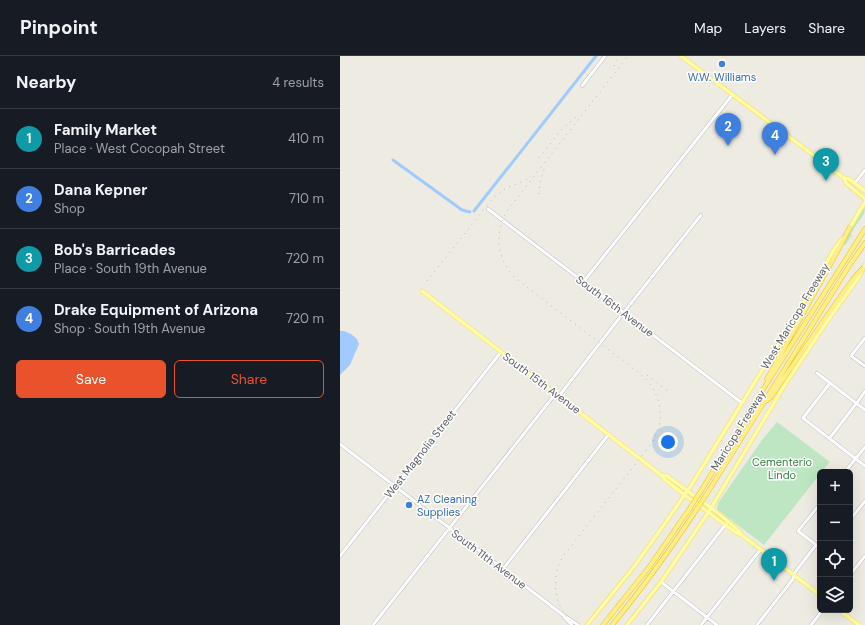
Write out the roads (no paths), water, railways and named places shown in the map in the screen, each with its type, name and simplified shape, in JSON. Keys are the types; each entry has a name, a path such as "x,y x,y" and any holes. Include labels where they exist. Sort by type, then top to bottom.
{"highway":[{"path":"762,391 768,377 850,227"},
{"name":"Maricopa Freeway","path":"603,625 650,566 690,508 865,229"},
{"name":"Maricopa Freeway","path":"612,625 666,555 695,512 849,266 865,243"},
{"path":"764,402 770,398 843,293 864,266"}],"main road":[{"path":"681,56 844,178 849,179 865,191"},
{"path":"844,178 846,183 865,200"},
{"name":"West Maricopa Freeway","path":"587,625 633,568 684,495 742,403 835,248 850,227 865,200"},
{"path":"627,625 661,582 708,513 786,383 858,278 864,266"},
{"name":"South 15th Avenue","path":"422,291 558,394 661,475 684,495 708,513 737,529 760,550 817,593"},
{"name":"South 15th Avenue","path":"661,475 667,476 687,490 711,508 727,524"},
{"path":"843,613 859,625"}],"street":[{"path":"582,86 605,56"},
{"path":"584,282 733,94"},
{"path":"855,183 865,170"},
{"name":"South 16th Avenue","path":"488,208 742,403"},
{"path":"373,625 701,215"},
{"path":"865,338 851,356 865,366"},
{"name":"West Magnolia Street","path":"340,556 501,352"},
{"path":"817,373 865,410"},
{"path":"830,383 803,418 865,466"},
{"path":"829,439 865,391"},
{"path":"503,569 609,434"},
{"name":"South 11th Avenue","path":"340,444 578,625"},
{"path":"848,469 865,447"},
{"path":"853,516 865,501"},
{"path":"757,625 793,579 794,575 816,545 798,531 819,505"},
{"path":"647,625 727,524"},
{"path":"701,625 760,550"},
{"path":"853,571 865,556"},
{"path":"661,582 717,625"},
{"path":"811,625 821,613"},
{"name":"South 11th Avenue","path":"563,615 572,625"}],"water":[{"path":"340,331 351,334 357,339 359,344 350,365 340,375"}],"waterway":[{"path":"474,211 596,56"},
{"path":"393,160 462,210 470,212"}],"railway":[{"path":"614,66 619,56"},
{"path":"575,625 562,610 558,601 555,583 559,564 564,555 652,443 659,425 660,408 655,392 644,377 514,277 504,262 499,246 499,237 500,229 507,211 628,56"},
{"path":"539,158 562,129 576,117"},
{"path":"539,194 540,182 545,167"},
{"path":"427,281 493,198 506,188 526,180 531,176"},
{"path":"647,375 669,392"}],"place":[{"name":"W.W. Williams","path":"722,64"},
{"name":"Dana Kepner","path":"728,146"},
{"name":"Drake Equipment of Arizona","path":"775,155"},
{"name":"Bob's Barricades","path":"826,181"},
{"name":"AZ Cleaning Supplies","path":"409,505"},
{"name":"Family Market","path":"774,581"}],"park label":[{"name":"Cementerio Lindo","path":"782,468"}]}
